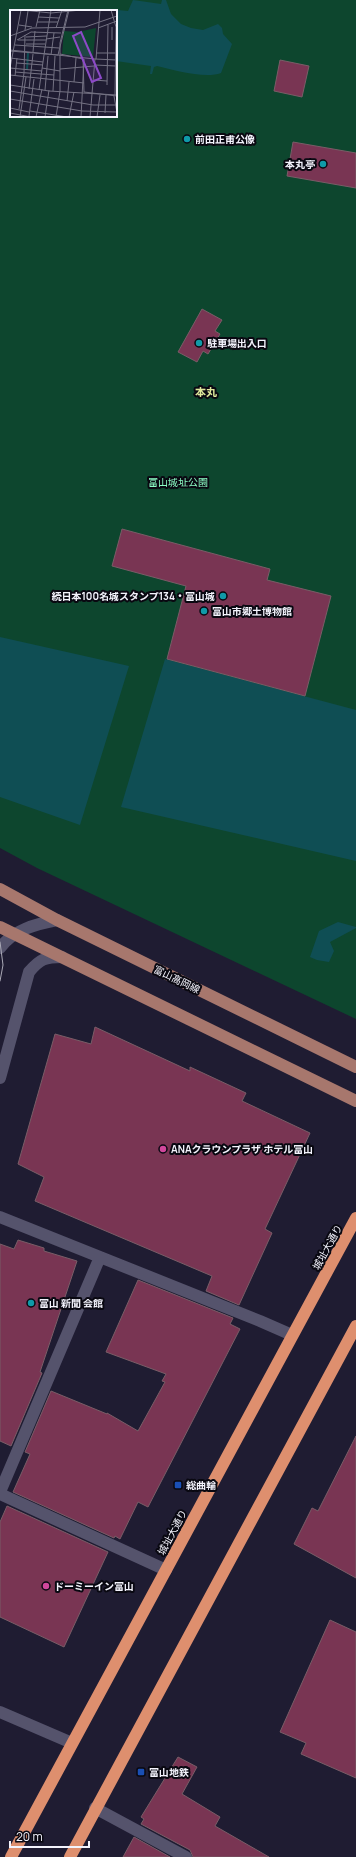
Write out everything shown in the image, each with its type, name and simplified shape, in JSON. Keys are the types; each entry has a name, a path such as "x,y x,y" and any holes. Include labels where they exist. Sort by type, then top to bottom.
{"highway":[{"name":"城址大通り","path":"11,1857 356,1218"},
{"path":"70,1857 95,1808 356,1326"}],"main road":[{"name":"富山高岡線","path":"0,889 57,920 356,1067"},
{"path":"0,928 356,1101"}],"street":[{"path":"0,948 14,934 37,924 57,920"},
{"path":"0,1078 29,972 38,962 49,957 62,957"},
{"path":"0,1217 260,1321 292,1336"},
{"path":"100,1257 0,1493 166,1570"},
{"path":"0,1712 72,1743"},
{"path":"95,1808 186,1857"}],"green space":[{"name":"富山城址公園","path":"0,0 356,0 356,1019 37,868 0,848"}],"shaded area":[{"path":"133,0 161,4 162,0 166,0 171,14 181,24 191,28 203,30 218,24 222,28 223,34 232,44 221,73 207,75 181,72 157,66 154,67 152,74 150,74 151,66 117,61 117,10 103,10 107,9 128,11"},
{"path":"0,637 129,666 80,825 0,797"},
{"path":"165,659 356,710 356,861 121,807"},
{"path":"338,922 356,928 330,942 334,951 329,962 310,957 319,931"}],"building":[{"path":"280,60 309,66 302,97 274,91"},
{"name":"本丸亭","path":"293,142 356,153 356,188 287,176"},
{"name":"駐車場出入口","path":"202,309 222,320 215,331 220,334 208,354 203,351 197,362 178,352"},
{"name":"富山市郷土博物館","path":"122,529 270,569 267,580 331,596 305,696 167,659 186,586 112,566"},
{"name":"ANAクラウンプラザ ホテル富山","path":"95,1027 190,1071 190,1067 246,1093 242,1101 310,1133 265,1229 272,1233 239,1305 206,1291 212,1276 35,1201 44,1177 18,1164 55,1034 91,1044"},
{"name":"富山 新聞 会館","path":"18,1240 44,1248 44,1251 77,1261 40,1372 42,1373 11,1446 0,1441 0,1244 14,1249"},
{"path":"138,1280 233,1318 230,1324 240,1329 148,1507 138,1502 120,1539 115,1536 114,1538 13,1492 30,1454 25,1452 51,1391 107,1413 138,1431 165,1382 162,1381 166,1374 106,1352"},
{"path":"356,1436 356,1578 294,1544 312,1508 318,1511"},
{"name":"ドーミーイン富山","path":"7,1506 108,1552 64,1647 0,1617 0,1522"},
{"path":"330,1620 356,1632 356,1778 301,1754 306,1743 280,1732"},
{"path":"178,1757 197,1767 182,1794 220,1817 215,1826 269,1857 193,1857 190,1850 141,1824 144,1819 141,1817"},
{"path":"134,1837 170,1857 123,1857"}],"tram line":[{"path":"0,942 3,965 0,981"}],"place":[{"name":"前田正甫公像","path":"187,139"},
{"name":"本丸亭","path":"323,164"},
{"name":"駐車場出入口","path":"199,343"},
{"name":"続日本100名城スタンプ134・富山城","path":"223,596"},
{"name":"富山市郷土博物館","path":"204,611"},
{"name":"ANAクラウンプラザ ホテル富山","path":"163,1149"},
{"name":"富山 新聞 会館","path":"31,1303"},
{"name":"総曲輪","path":"178,1485"},
{"name":"ドーミーイン富山","path":"46,1586"},
{"name":"富山地鉄","path":"141,1772"}],"district":[{"name":"本丸","path":"206,392"}]}
